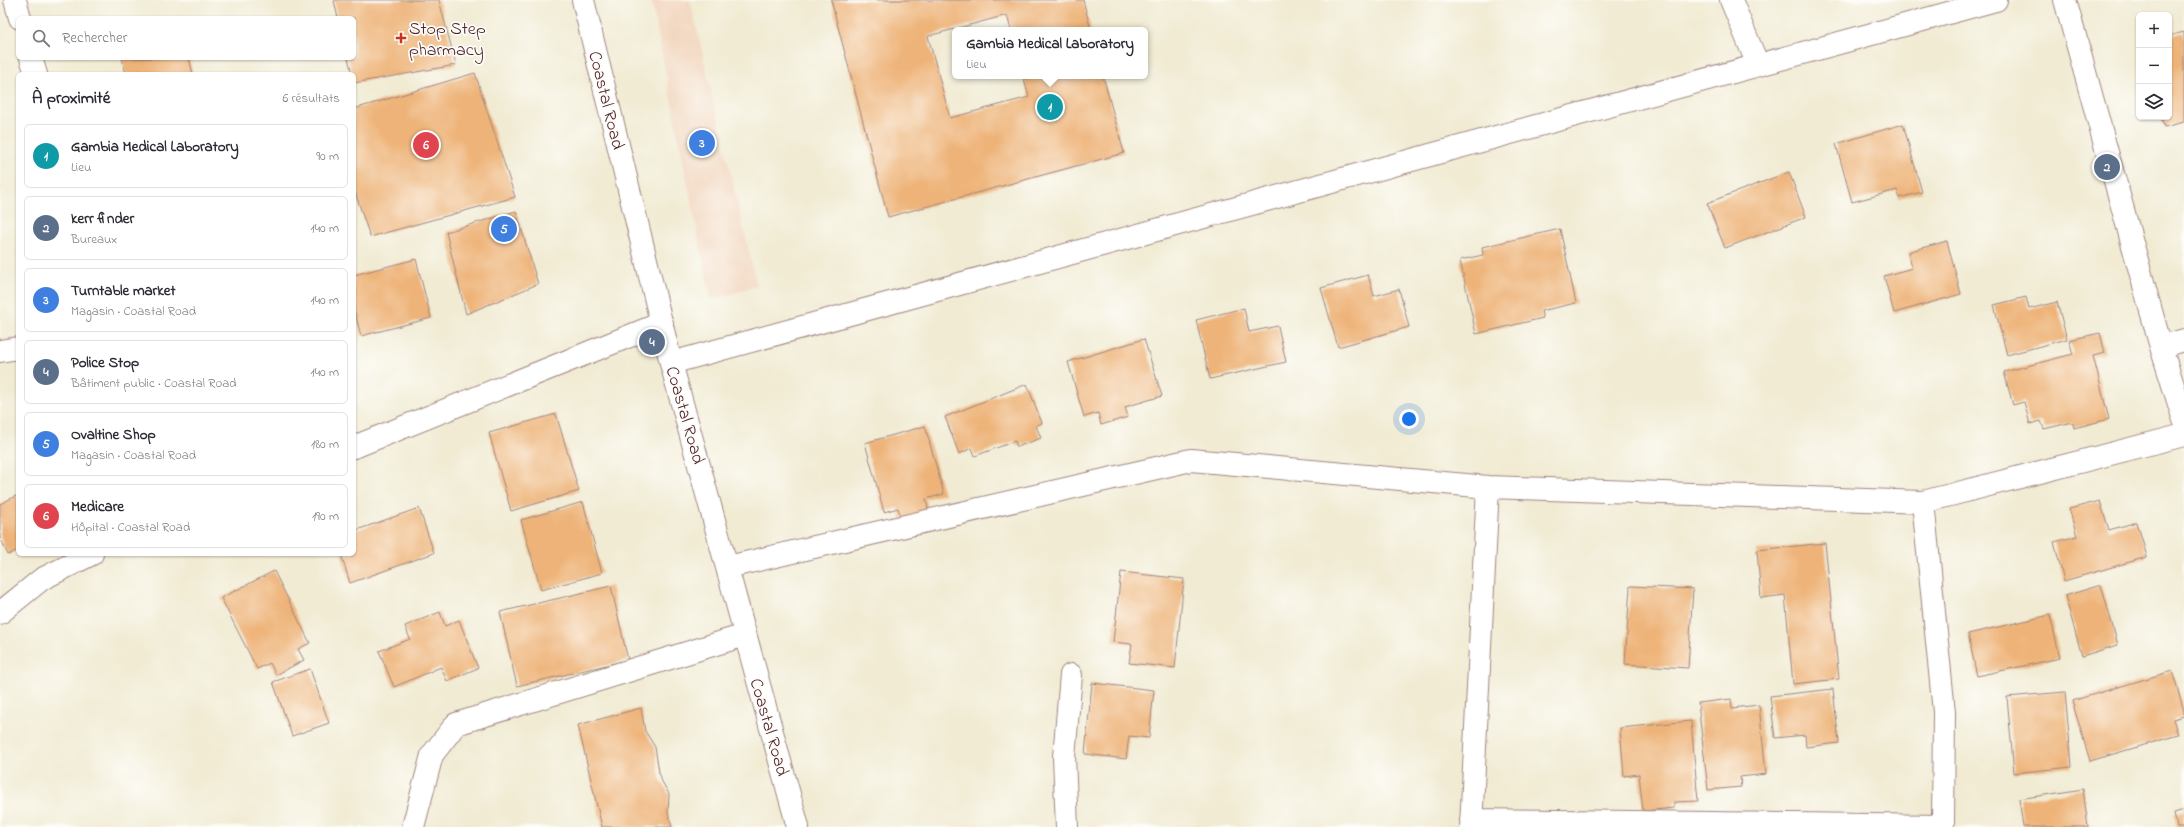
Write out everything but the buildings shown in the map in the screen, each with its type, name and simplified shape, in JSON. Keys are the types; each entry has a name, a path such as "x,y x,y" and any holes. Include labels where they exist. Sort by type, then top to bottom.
{"street":[{"path":"15,0 19,16"},
{"name":"Coastal Road","path":"583,0 671,363 728,567 744,635 798,827"},
{"path":"1731,0 1758,66"},
{"path":"671,363 1996,0"},
{"path":"2066,0 2161,347 2184,420"},
{"path":"32,60 35,72"},
{"path":"356,446 662,322"},
{"path":"2161,347 2184,340"},
{"path":"0,351 16,348"},
{"path":"728,567 1191,460 1488,487 1923,502 2184,435"},
{"path":"1488,487 1471,824 1943,827 1944,712 1923,502"},
{"path":"0,613 42,579 88,556"},
{"path":"414,827 432,754 456,724 744,635"},
{"path":"1067,827 1064,757 1071,675"}],"shaded area":[{"path":"651,0 690,0 757,286 711,300"}],"place":[{"name":"Stop Step pharmacy","path":"401,38"},
{"name":"Gambia Medical Laboratory","path":"1050,107"},
{"name":"Turntable market","path":"702,143"},
{"name":"Medicare","path":"426,145"},
{"name":"kerr finder","path":"2107,167"},
{"name":"Ovaltine Shop","path":"504,229"},
{"name":"Police Stop","path":"652,342"}]}
